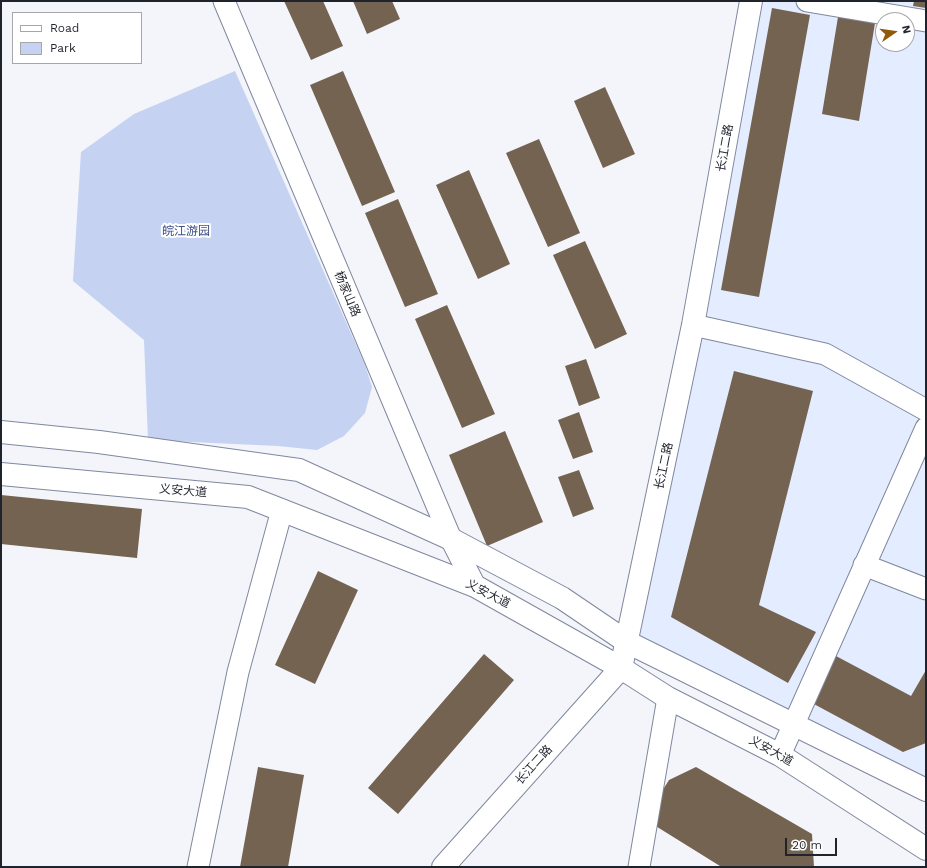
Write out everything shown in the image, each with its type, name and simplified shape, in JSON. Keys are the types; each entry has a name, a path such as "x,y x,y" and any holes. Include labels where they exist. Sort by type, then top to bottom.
{"main road":[{"name":"长江二路","path":"442,867 621,668 693,325 752,1"},
{"path":"1,432 99,442 299,470 451,539 562,598 627,642 926,790"},
{"name":"义安大道","path":"1,474 248,497 475,586 621,668 668,698 780,755 926,849"}],"street":[{"name":"杨家山路","path":"224,1 451,539 475,586"},
{"path":"807,1 926,21"},
{"path":"693,325 825,354 926,410"},
{"path":"780,755 926,428"},
{"path":"198,867 238,672 282,510"},
{"path":"864,565 926,589"},
{"path":"639,867 668,698"}],"shaded area":[{"path":"743,1 926,1 926,790 627,642"}],"green space":[{"name":"皖江游园","path":"235,71 365,365 372,387 365,413 344,436 317,450 278,446 148,440 144,340 73,281 81,152 134,114"}],"building":[{"path":"284,1 323,1 343,46 311,60"},
{"path":"353,1 392,1 400,19 367,34"},
{"path":"914,1 926,1 926,8 913,6"},
{"path":"772,8 810,15 759,297 721,290"},
{"path":"838,17 875,23 859,121 822,114"},
{"path":"343,71 395,192 362,206 310,85"},
{"path":"605,87 635,154 603,168 574,101"},
{"path":"539,139 580,233 548,247 506,153"},
{"path":"469,170 510,264 478,279 436,185"},
{"path":"398,199 438,294 405,307 365,213"},
{"path":"585,241 627,334 595,349 553,255"},
{"path":"447,305 495,414 462,428 415,319"},
{"path":"586,359 600,398 579,406 565,366"},
{"path":"734,371 813,391 759,605 816,632 788,683 671,617"},
{"path":"579,412 593,452 573,459 558,420"},
{"path":"505,431 543,522 487,546 449,455"},
{"path":"579,470 594,509 573,517 558,477"},
{"path":"1,495 142,509 137,558 1,544"},
{"path":"318,571 358,590 315,684 275,665"},
{"path":"484,654 514,680 398,814 368,788"},
{"path":"836,656 911,696 926,670 926,743 903,752 812,703"},
{"path":"258,767 304,775 288,867 240,867"},
{"path":"696,767 812,834 814,867 720,867 654,825 654,804 669,780"}]}
